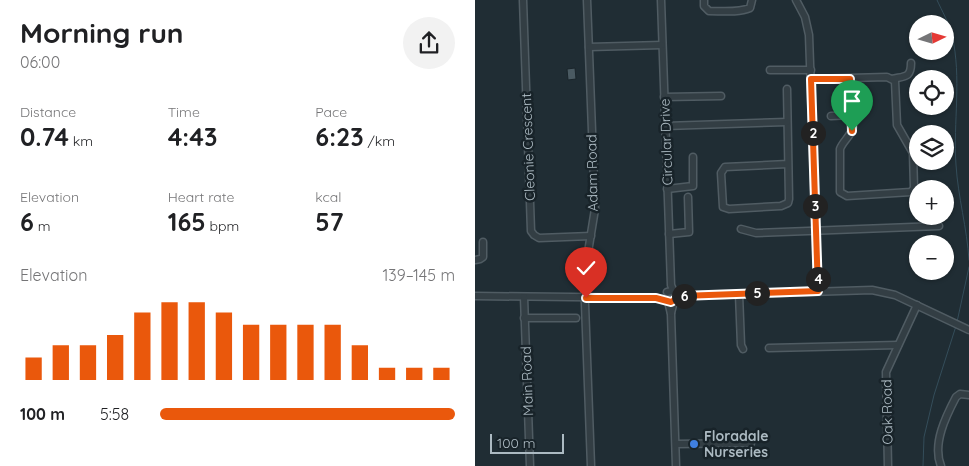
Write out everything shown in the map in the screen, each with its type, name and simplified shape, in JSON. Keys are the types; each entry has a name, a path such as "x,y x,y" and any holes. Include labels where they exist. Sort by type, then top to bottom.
{"street":[{"name":"Cleonie Crescent","path":"523,0 531,231 533,235 539,238 591,236"},
{"name":"Adam Road","path":"587,0 595,205 585,267 591,466"},
{"name":"Circular Drive","path":"661,0 672,295 676,466"},
{"path":"703,0 704,6 709,11 728,11 747,10 750,8 752,0"},
{"path":"796,0 808,25 818,291"},
{"path":"589,47 662,45"},
{"path":"892,79 908,75 911,72 911,63"},
{"path":"770,70 811,70"},
{"path":"811,79 887,77 892,79 896,84 898,126 913,153 914,188 911,192 847,196 840,192 839,151 852,131 850,79"},
{"path":"787,90 789,199 785,206 729,209 723,207 721,173 725,167 788,164"},
{"path":"664,97 721,96"},
{"path":"831,116 852,115"},
{"path":"665,126 787,122"},
{"path":"667,189 693,186 693,157"},
{"path":"669,234 689,232 688,197"},
{"path":"741,229 756,233 939,226"},
{"path":"475,260 483,257 483,242"},
{"path":"475,296 656,298 672,295 872,290 895,295 969,330"},
{"path":"739,294 741,345 743,349"},
{"name":"Main Road","path":"524,297 529,466"},
{"name":"Oak Road","path":"888,466 885,378 888,365 917,305"},
{"path":"524,318 576,318"},
{"path":"769,348 898,345"},
{"path":"941,466 940,430 956,397 962,394 969,395"},
{"path":"676,444 751,442"}],"building":[{"path":"575,68 576,79 568,80 567,69"}],"waterway":[{"path":"937,0 951,31 955,51 957,84 956,165 969,260"},
{"path":"957,322 969,267"},
{"path":"923,466 924,437 934,395 956,326"}],"place":[{"name":"Floradale Nurseries","path":"694,444"}],"route":[{"path":"586,298 656,298 673,302 681,296 707,294 818,291 811,79 850,79 852,131"}]}
